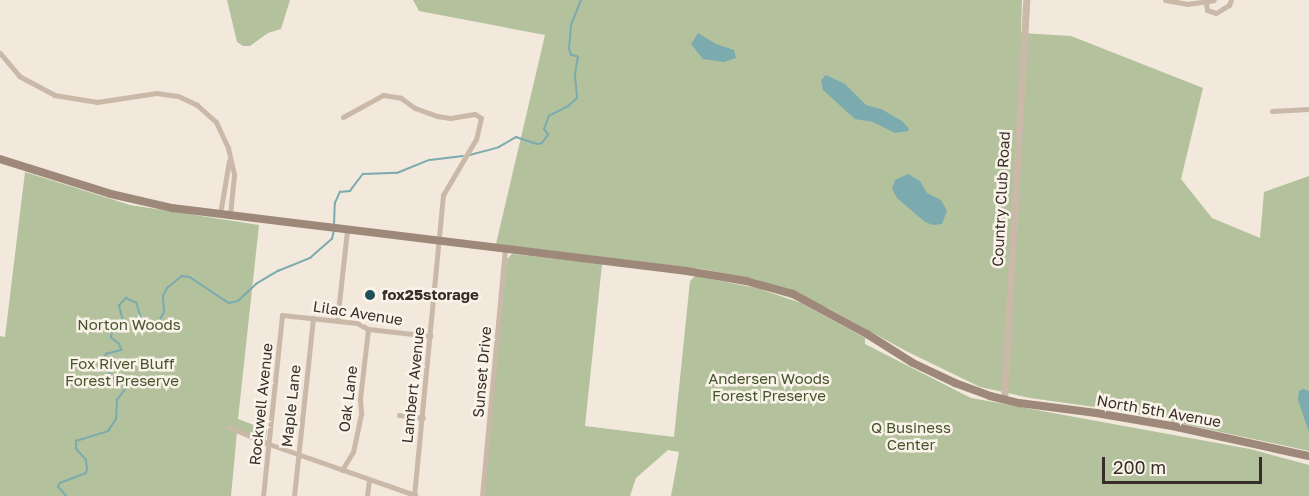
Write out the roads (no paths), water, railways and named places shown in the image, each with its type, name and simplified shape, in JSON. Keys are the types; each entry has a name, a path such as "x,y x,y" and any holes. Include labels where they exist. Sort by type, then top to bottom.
{"main road":[{"name":"North 5th Avenue","path":"0,159 140,202 324,228 703,273 772,287 814,304 913,363 955,383 1004,399 1172,426 1309,456"}],"street":[{"name":"Country Club Road","path":"1004,399 1026,0"},
{"path":"1165,0 1187,4 1214,0"},
{"path":"1206,3 1207,10 1216,13 1229,6 1231,0"},
{"path":"0,53 19,76 54,95 97,102 156,93 188,100 216,122 223,134 234,175 230,215"},
{"name":"Lambert Avenue","path":"343,117 383,95 401,98 415,108 437,116 450,118 475,114 481,117 476,139 443,195 415,496"},
{"path":"1272,111 1309,109"},
{"path":"220,214 230,159"},
{"path":"337,321 344,230"},
{"name":"Sunset Drive","path":"482,496 505,249"},
{"name":"Lilac Avenue","path":"282,315 357,323 368,329 431,336"},
{"name":"Rockwell Avenue","path":"263,496 282,315"},
{"name":"Maple Lane","path":"294,496 312,318"},
{"name":"Oak Lane","path":"342,470 353,452 361,413 360,399 368,329"},
{"path":"399,415 423,418"},
{"path":"228,427 415,496"},
{"path":"367,496 369,480"}],"water":[{"path":"698,33 716,44 734,50 736,58 724,62 703,59 691,44"},
{"path":"826,75 845,84 866,105 881,109 902,121 909,129 908,131 895,133 873,122 855,119 823,90 821,80"},
{"path":"908,174 920,181 927,193 941,200 947,211 942,224 933,225 925,222 897,198 892,189 895,180"},
{"path":"1303,389 1309,391 1309,432 1298,400 1299,391"}],"waterway":[{"path":"470,155 499,147 516,137 537,144 542,143 548,135 544,129 549,116 567,107 577,98 575,74 578,57 571,55 569,49 571,25 581,0"},
{"path":"334,226 335,203 340,192 350,191 363,174 397,173 430,160 463,156"},
{"path":"66,496 58,487 60,483 86,473 87,469 86,460 76,449 76,441 108,431 116,419 117,400 126,388 124,383 112,378 103,361 106,354 121,350 119,344 111,338 112,331 123,321 119,306 126,298 137,303 142,322 147,326 152,326 159,321 164,312 163,296 167,288 182,276 190,277 229,303 238,301 256,284 278,271 310,258 332,239 334,230"}],"place":[{"name":"fox25storage","path":"370,295"}],"park label":[{"name":"Norton Woods","path":"129,325"},
{"name":"Fox River Bluff Forest Preserve","path":"122,372"},
{"name":"Andersen Woods Forest Preserve","path":"769,386"},
{"name":"Q Business Center","path":"911,436"}]}
